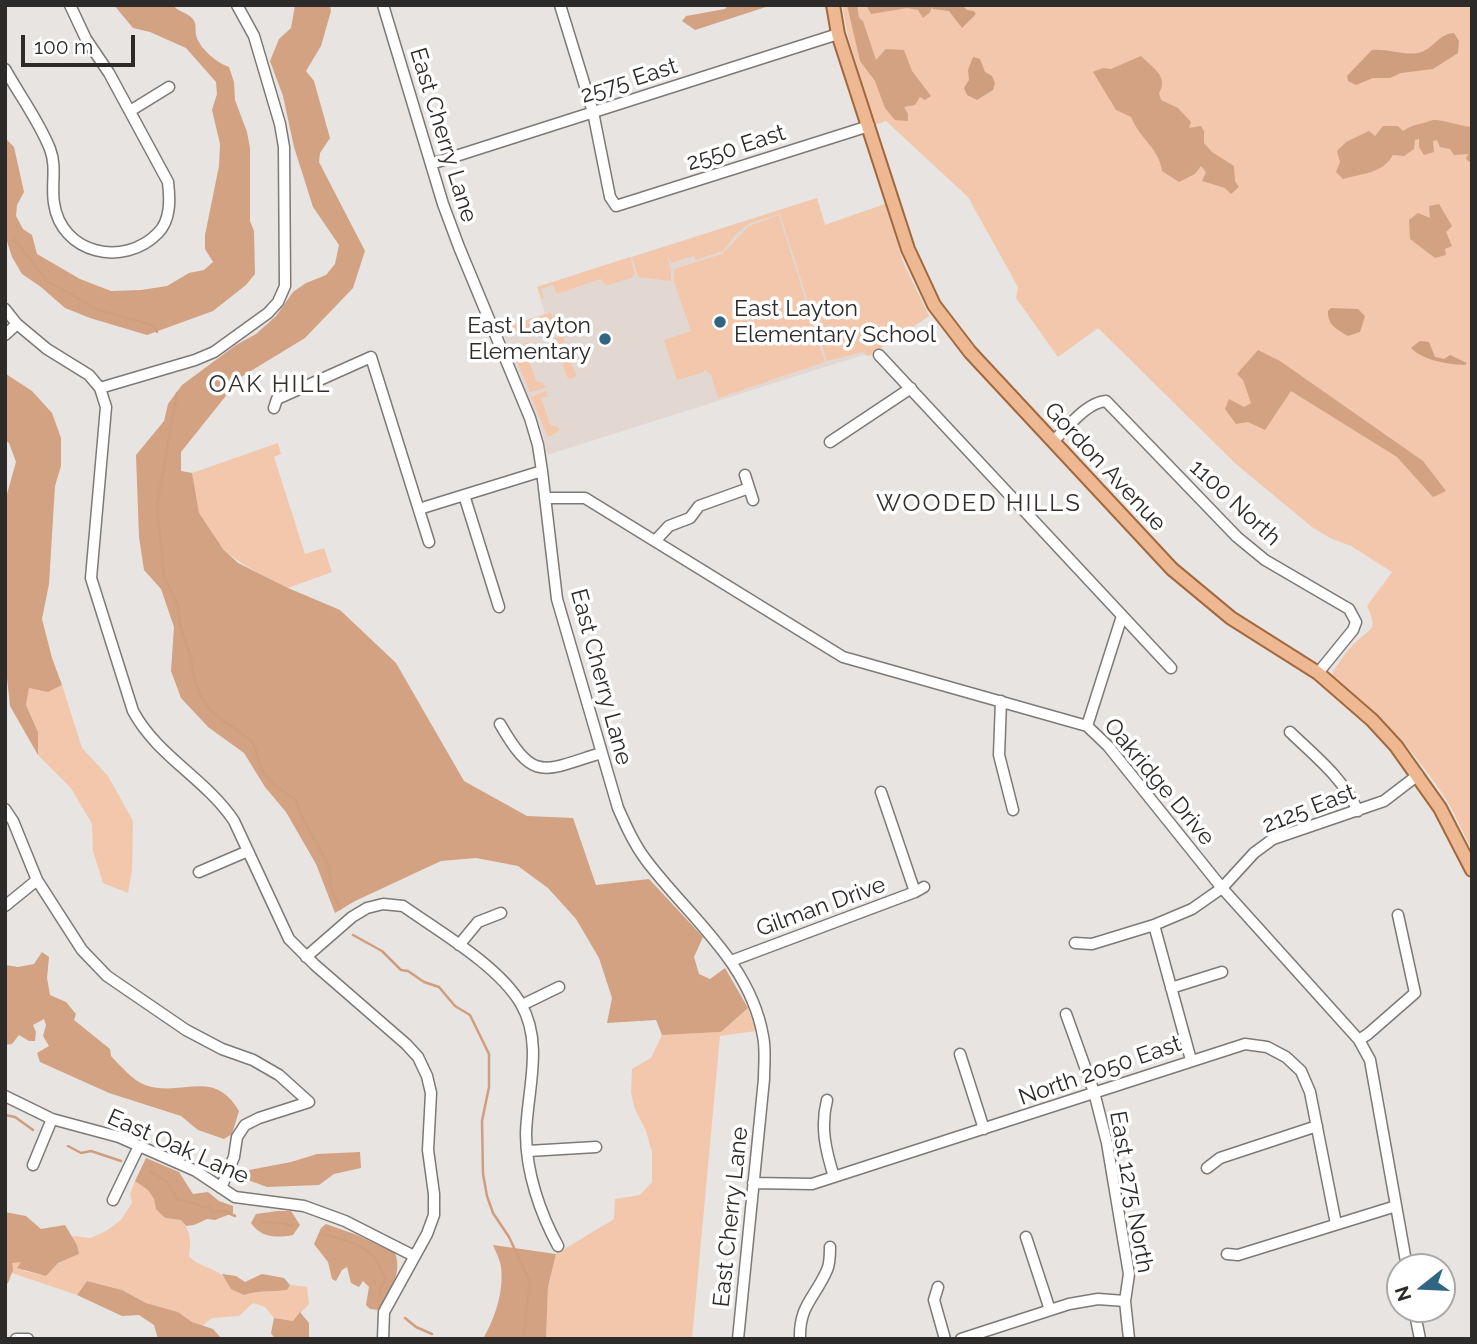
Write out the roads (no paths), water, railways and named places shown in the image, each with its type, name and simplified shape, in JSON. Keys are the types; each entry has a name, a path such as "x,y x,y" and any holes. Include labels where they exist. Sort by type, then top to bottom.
{"main road":[{"name":"Gordon Avenue","path":"833,5 838,34 908,249 934,305 970,352 1154,550 1191,586 1231,618 1318,673 1372,720 1418,775 1440,808 1472,870"}],"street":[{"path":"5,69 43,132 51,153 54,204 67,232 91,249 107,253 126,253 145,244 160,232 168,215 168,183 110,73 86,38 70,5"},
{"path":"100,388 214,352 268,313 278,302 285,286 284,147 280,124 254,36 237,5"},
{"name":"East Cherry Lane","path":"383,5 458,247 530,418 542,471 557,599 618,808 641,853 731,961 753,1000 764,1038 764,1079 738,1339"},
{"path":"560,5 593,112"},
{"name":"2575 East","path":"431,164 838,34"},
{"path":"130,111 169,87"},
{"name":"2550 East","path":"593,112 610,197 615,206 869,126"},
{"path":"5,309 17,324 60,359 89,375 100,388 106,407 91,578 133,711 152,740 225,807 289,939 306,957 407,1044 418,1057 427,1076 431,1093 428,1150 434,1215 427,1234 384,1312 383,1339"},
{"path":"5,335 17,324"},
{"path":"879,355 1171,668"},
{"path":"274,408 277,399 371,357 429,542"},
{"path":"830,442 911,388"},
{"name":"1100 North","path":"1053,441 1090,406 1106,401 1237,537 1265,560 1349,609 1356,622 1353,630 1318,673"},
{"path":"419,509 542,471"},
{"path":"745,475 753,500"},
{"path":"655,541 669,526 690,518 699,506 749,488"},
{"path":"464,495 499,607"},
{"name":"Oakridge Drive","path":"545,498 585,498 844,657 1087,726 1108,746 1222,888 1359,1040 1370,1060 1404,1253"},
{"path":"1087,726 1122,616"},
{"path":"1001,701 999,755 1013,810"},
{"path":"500,724 514,749 531,765 548,770 601,753"},
{"path":"1290,732 1336,775 1349,792 1358,811"},
{"name":"2125 East","path":"1075,943 1092,944 1154,925 1192,909 1222,888 1254,853 1273,839 1384,800 1418,775"},
{"name":"Gilman Drive","path":"731,961 920,890 881,792"},
{"path":"5,808 37,880 82,950 107,976 186,1030 222,1049 253,1059 279,1075 309,1102 245,1125 237,1136 234,1157 221,1188"},
{"path":"199,872 248,851"},
{"path":"5,906 37,880"},
{"path":"306,957 352,917 367,908 383,904 403,906 503,980 522,1004 530,1027 534,1047 526,1136 543,1219 558,1246"},
{"path":"459,946 478,922 501,913"},
{"path":"1359,1040 1415,993 1398,915"},
{"path":"1154,925 1191,1060"},
{"path":"1171,988 1222,972"},
{"path":"522,1004 559,987"},
{"name":"East 1275 North","path":"1066,1014 1094,1092 1107,1143 1129,1274 1125,1301 1129,1339"},
{"name":"North 2050 East","path":"753,1184 798,1185 834,1177 1245,1044 1267,1047 1301,1071 1310,1092 1336,1224"},
{"path":"960,1054 984,1129"},
{"name":"East Oak Lane","path":"5,1096 52,1119 119,1137 196,1171 235,1197 282,1201 307,1207 345,1221 414,1256"},
{"path":"827,1100 823,1134 834,1177"},
{"path":"33,1165 52,1119"},
{"path":"1207,1168 1220,1158 1317,1126"},
{"path":"113,1200 139,1146"},
{"path":"528,1151 596,1147"},
{"path":"1227,1254 1238,1255 1395,1206"},
{"path":"1026,1237 1050,1310"},
{"path":"800,1339 803,1310 828,1269 830,1247"},
{"path":"937,1287 934,1300 945,1339"},
{"path":"961,1339 1050,1310 1098,1299 1125,1301"}],"waterway":[{"path":"14,239 47,281 98,310 153,325 157,332"},
{"path":"177,393 157,506 164,577 178,605 180,625 194,678 201,697 213,713 253,742 262,771 274,785 296,800 301,815 328,864 332,890 340,909"},
{"path":"353,935 382,951 401,970 439,987 455,1006 470,1015 489,1054 489,1087 482,1121 483,1174 493,1213 509,1237 530,1282 523,1339"},
{"path":"5,1115 15,1117 33,1130"},
{"path":"68,1146 81,1153 91,1151 121,1161"},
{"path":"151,1172 168,1183 178,1200 235,1216"},
{"path":"262,1222 292,1226"},
{"path":"321,1234 354,1244 375,1258 385,1278 380,1288 380,1296"},
{"path":"405,1318 416,1327 432,1334"}],"place":[{"name":"East Layton Elementary School","path":"720,322"},
{"name":"East Layton Elementary","path":"605,339"}],"district":[{"name":"OAK HILL","path":"270,385"},
{"name":"WOODED HILLS","path":"979,504"}]}
